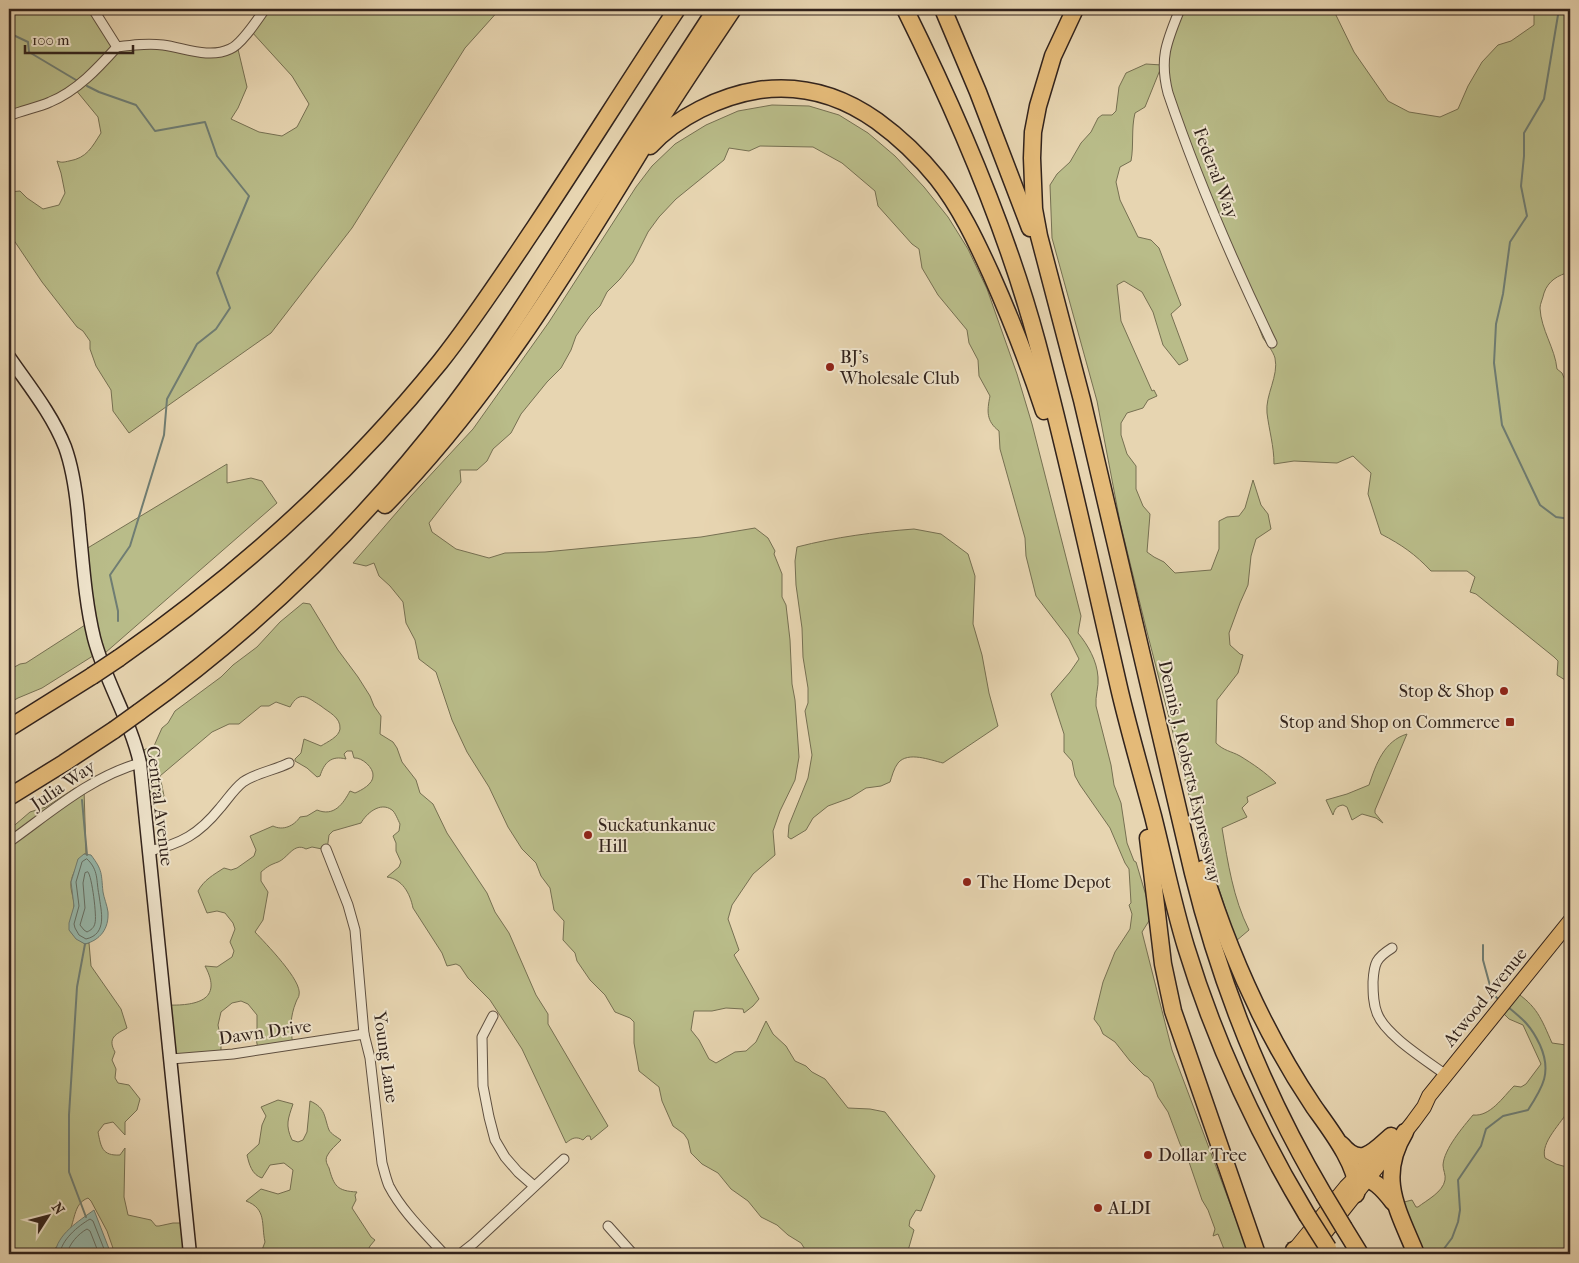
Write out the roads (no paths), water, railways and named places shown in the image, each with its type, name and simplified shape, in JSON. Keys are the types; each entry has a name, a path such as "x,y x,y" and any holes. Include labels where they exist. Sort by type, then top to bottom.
{"highway":[{"path":"9,796 114,730 193,672 294,584 350,528 391,483 452,408 508,330 716,9"},
{"path":"616,192 638,153 733,9"},
{"path":"905,9 958,121 988,196 1011,260 1037,344 1136,754 1185,945 1211,1020 1253,1117 1329,1251"},
{"path":"943,9 1050,274"},
{"path":"1050,274 1039,236 1034,209 1032,144 1036,112 1044,80 1074,9"},
{"path":"9,728 119,658 184,611 262,547 338,477 441,360 487,298 675,11"},
{"path":"256,619 298,587 375,516 446,436 496,374 616,192 646,151 668,130 702,109 755,91 779,88 815,92 838,99 871,117 901,140 928,168 954,203 991,273 1037,389 1078,510"},
{"name":"Dennis J. Roberts Expressway","path":"1050,274 1082,400 1200,899 1214,949 1230,999 1271,1095 1294,1142 1360,1254"},
{"path":"1154,707 1209,890 1235,960 1253,1000 1280,1052 1362,1178 1379,1186 1390,1198 1402,1219"},
{"path":"1136,754 1151,858 1163,964 1169,995 1183,1042 1257,1254"},
{"path":"1334,1135 1347,1151 1361,1157 1374,1152 1398,1134"},
{"path":"1398,1134 1390,1178 1393,1196 1416,1254"},
{"path":"1356,1194 1357,1185 1362,1178"},
{"path":"1247,1226 1256,1244 1264,1254"}],"main road":[{"name":"Atwood Avenue","path":"1297,1253 1362,1178 1366,1167 1421,1111 1429,1096 1570,921"},
{"name":"Atwood Avenue","path":"1297,1253 1356,1194"}],"street":[{"path":"93,9 117,47"},
{"path":"9,116 50,102 71,91 90,75 117,47 149,44 208,54 231,49 246,34 265,9"},
{"name":"Federal Way","path":"1180,9 1166,46 1163,69 1168,93 1222,232 1272,343"},
{"name":"Central Avenue","path":"9,357 53,421 65,447 77,498 86,592 92,629 100,659 131,732 140,763 190,1254"},
{"name":"Julia Way","path":"9,842 52,810 110,773 140,763"},
{"path":"149,851 175,844 196,833 208,823 242,783 290,763"},
{"name":"Young Lane","path":"326,849 356,930 364,1034 370,1058 382,1163 388,1184 418,1225 444,1254"},
{"path":"1392,948 1376,962 1374,970 1373,1000 1377,1014 1390,1032 1446,1075"},
{"path":"493,1016 482,1037 483,1086 489,1118 495,1140 505,1157 534,1186"},
{"name":"Dawn Drive","path":"171,1059 233,1054 364,1034"},
{"path":"460,1254 564,1159"},
{"path":"608,1226 633,1254"}],"water":[{"path":"84,854 91,855 100,869 108,912 105,929 95,940 85,944 76,939 69,930 74,906 71,882 78,859"},
{"path":"94,1210 111,1254 55,1254 64,1234"}],"waterway":[{"path":"1559,9 1544,99 1524,133 1521,186 1527,216 1510,242 1503,294 1496,324 1494,363 1502,425 1540,505 1556,517 1570,519"},
{"path":"9,33 28,42 29,52 76,80"},
{"path":"87,86 136,105 155,131 205,122 217,156 249,196 217,273 230,308 216,329 197,344 167,399 164,435 130,546 110,575 118,611 118,621"},
{"path":"82,800 87,855"},
{"path":"85,944 77,987 69,1115 69,1172 86,1217"},
{"path":"1483,945 1483,960 1492,993 1498,999"},
{"path":"1440,1254 1452,1238 1458,1222 1460,1210 1458,1180 1481,1146 1486,1129 1503,1116 1528,1110 1538,1094 1544,1079 1545,1063 1540,1045 1527,1024 1508,1007"}],"place":[{"name":"BJ's Wholesale Club","path":"830,367"},
{"name":"Stop & Shop","path":"1504,691"},
{"name":"Stop and Shop on Commerce","path":"1510,722"},
{"name":"Suckatunkanuc Hill","path":"588,835"},
{"name":"The Home Depot","path":"967,882"},
{"name":"Dollar Tree","path":"1148,1155"},
{"name":"ALDI","path":"1098,1208"}]}
